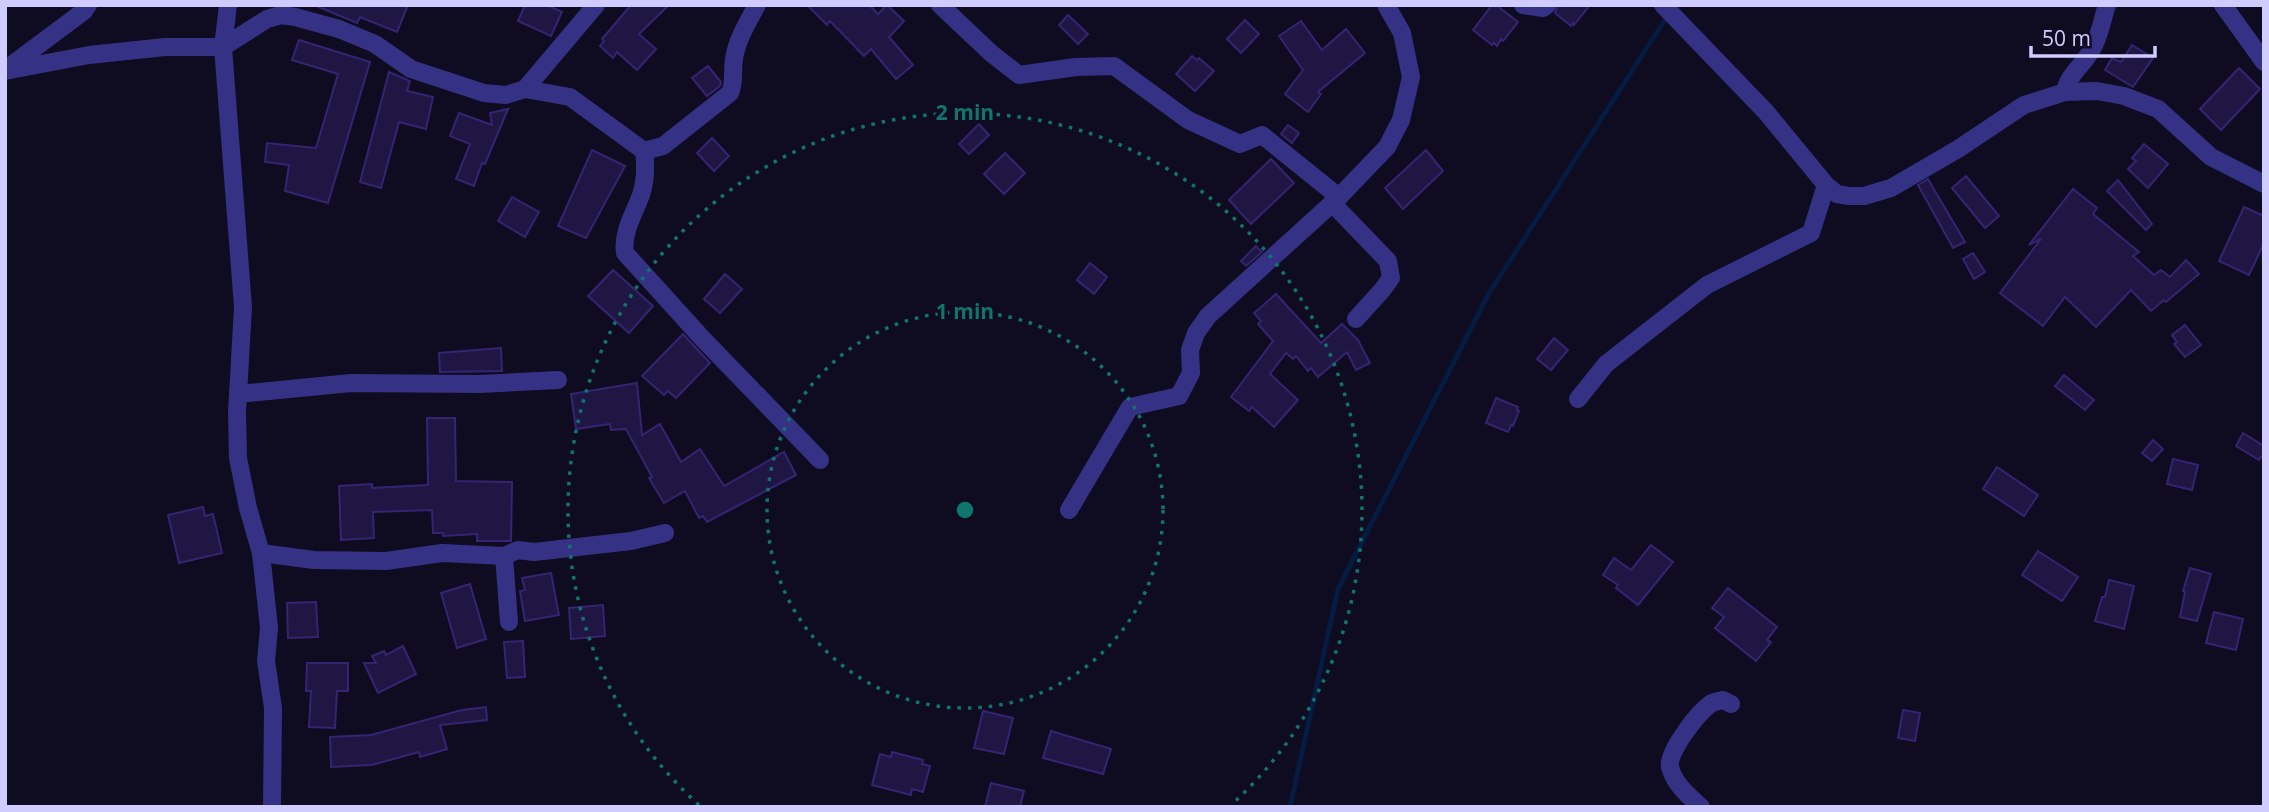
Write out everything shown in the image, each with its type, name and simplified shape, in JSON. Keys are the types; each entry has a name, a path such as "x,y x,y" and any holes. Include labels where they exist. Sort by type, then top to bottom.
{"street":[{"path":"5,71 84,11 88,5"},
{"path":"228,5 223,47 243,307 238,394 238,458 261,553 269,628 266,661 273,708 272,807"},
{"path":"525,89 596,5"},
{"path":"644,151 663,146 672,140 730,93 733,86 734,57 741,35 757,5"},
{"path":"940,5 1018,75 1076,67 1114,66 1188,120 1240,144 1262,135 1336,200 1388,261 1391,278 1356,319"},
{"path":"1069,510 1130,407 1179,396 1191,373 1190,350 1196,333 1208,316 1336,200 1387,147 1401,120 1410,77 1402,33 1386,5"},
{"path":"1523,5 1543,8 1547,5"},
{"path":"1663,5 1766,113 1826,185 1837,194 1864,196 1891,188 1958,149 2024,105 2065,92 2097,91 2124,96 2158,109 2211,157 2264,184"},
{"path":"2065,92 2067,82 2096,42 2107,5"},
{"path":"2222,5 2264,62"},
{"path":"5,71 89,55 165,47 223,47 267,19 282,15 339,29 375,44 411,68 484,93 506,95 525,89 570,97 644,151 644,181 623,241 625,253 702,338 820,460"},
{"path":"1578,399 1606,364 1707,285 1811,233 1826,185"},
{"path":"238,394 351,383 479,384 558,380"},
{"path":"261,553 326,560 386,561 442,553 504,556 518,551 534,552 631,541 665,533"},
{"path":"504,556 509,622"},
{"path":"1702,807 1678,785 1670,766 1671,755 1686,731 1712,703 1723,699 1731,704"}],"building":[{"path":"314,5 408,5 397,32 360,17 357,23"},
{"path":"525,5 547,5 562,12 551,36 518,21"},
{"path":"631,5 669,5 639,34 656,49 637,70 617,52 613,58 600,46 604,41 602,39"},
{"path":"807,5 869,5 878,14 887,5 904,21 889,37 913,65 896,79 871,49 864,56 830,21 827,25"},
{"path":"1492,5 1496,5 1518,22 1497,46 1473,30"},
{"path":"1558,5 1590,5 1571,26 1555,13"},
{"path":"1068,15 1088,34 1078,44 1059,25"},
{"path":"1245,20 1259,34 1241,53 1227,39"},
{"path":"1301,21 1322,50 1346,29 1365,53 1318,92 1321,94 1308,112 1285,94 1303,70 1279,36"},
{"path":"299,40 370,62 328,203 285,191 289,165 265,162 267,143 316,148 338,74 292,60"},
{"path":"2132,45 2153,58 2133,87 2105,70 2112,58 2121,62"},
{"path":"1192,56 1197,60 1199,58 1214,71 1195,91 1176,74"},
{"path":"708,66 721,82 720,86 707,96 692,78"},
{"path":"2239,68 2260,89 2221,130 2200,109"},
{"path":"389,72 410,81 407,91 433,97 426,129 399,122 381,188 360,182"},
{"path":"508,109 474,186 456,179 470,144 450,136 459,113 492,125 490,113"},
{"path":"979,124 989,135 969,154 959,144"},
{"path":"1288,125 1299,133 1292,143 1281,134"},
{"path":"712,138 729,156 714,171 697,153"},
{"path":"2144,144 2168,164 2148,188 2128,169 2136,161 2132,158"},
{"path":"592,150 625,166 586,238 558,226"},
{"path":"1426,150 1443,171 1403,209 1385,188"},
{"path":"1005,153 1025,173 1004,194 984,174"},
{"path":"1271,159 1294,183 1251,224 1229,200"},
{"path":"1966,176 1999,216 1985,228 1952,188"},
{"path":"1928,179 1965,242 1953,248 1918,185"},
{"path":"2118,180 2152,224 2146,230 2107,191"},
{"path":"2073,189 2097,208 2093,214 2139,252 2133,256 2154,275 2161,270 2170,277 2186,260 2199,274 2151,311 2131,290 2096,327 2065,297 2043,326 2000,293 2041,239 2029,245"},
{"path":"512,197 539,212 525,237 498,221"},
{"path":"2244,207 2264,216 2264,243 2249,275 2219,261"},
{"path":"1256,246 1262,252 1246,266 1241,261"},
{"path":"1973,253 1985,272 1974,279 1963,259"},
{"path":"1090,263 1107,277 1094,294 1077,280"},
{"path":"613,270 653,306 629,333 588,296"},
{"path":"725,274 742,289 720,313 704,299"},
{"path":"1276,294 1321,343 1342,324 1358,340 1370,363 1356,370 1347,352 1318,377 1311,368 1308,371 1296,356 1293,359 1286,353 1270,374 1298,400 1274,427 1252,407 1249,411 1231,397 1273,341 1258,324 1261,321 1254,313"},
{"path":"2185,325 2201,345 2185,357 2174,344 2177,342 2172,335"},
{"path":"683,334 710,363 676,398 668,391 664,395 642,376"},
{"path":"1554,338 1568,350 1551,370 1537,359"},
{"path":"501,348 502,371 440,372 439,353"},
{"path":"2064,375 2094,400 2085,410 2055,386"},
{"path":"637,383 642,435 660,424 681,462 700,449 724,486 784,452 796,475 707,522 703,516 699,518 685,491 664,503 626,429 611,430 610,424 576,429 571,394"},
{"path":"1496,398 1518,407 1513,426 1511,425 1508,432 1486,423"},
{"path":"427,418 455,418 456,481 512,482 511,541 477,541 477,534 443,536 443,533 433,533 432,510 373,512 374,538 341,540 339,486 372,484 372,488 428,485"},
{"path":"2243,433 2264,446 2264,453 2259,460 2236,446"},
{"path":"2153,440 2163,449 2152,461 2142,453"},
{"path":"2173,459 2198,465 2192,490 2167,484"},
{"path":"1997,467 2038,495 2024,516 1983,489"},
{"path":"203,507 205,516 213,514 222,553 179,563 168,515"},
{"path":"1651,545 1673,562 1638,605 1616,588 1618,585 1603,575 1614,558 1631,570"},
{"path":"2038,551 2078,577 2062,601 2022,575"},
{"path":"2190,568 2211,574 2197,621 2180,617 2185,592 2183,591"},
{"path":"551,573 559,615 525,621 520,591 525,590 522,578"},
{"path":"2109,580 2134,586 2124,629 2095,621"},
{"path":"470,584 486,639 457,648 441,593"},
{"path":"1728,588 1777,627 1767,640 1771,642 1756,661 1715,628 1724,617 1712,608"},
{"path":"316,602 318,637 288,638 287,603"},
{"path":"603,605 605,636 571,639 569,608"},
{"path":"2214,612 2243,619 2236,650 2206,643"},
{"path":"523,641 525,677 507,678 504,642"},
{"path":"403,646 416,674 378,693 364,663 376,663 372,656 384,651 386,655"},
{"path":"307,663 348,663 348,691 337,691 335,728 309,727 311,691 306,691"},
{"path":"486,707 487,720 440,725 447,749 420,757 419,752 372,765 331,767 330,737 371,735 462,710"},
{"path":"1903,710 1920,713 1915,741 1898,738"},
{"path":"983,711 1013,718 1004,754 974,748"},
{"path":"1051,731 1111,749 1103,774 1043,758"},
{"path":"892,752 923,760 922,764 930,766 923,792 912,789 911,795 872,785 880,754 891,757"},
{"path":"991,783 1024,791 1020,807 985,807"}],"waterway":[{"path":"1290,807 1338,589 1488,295 1668,15"}]}
